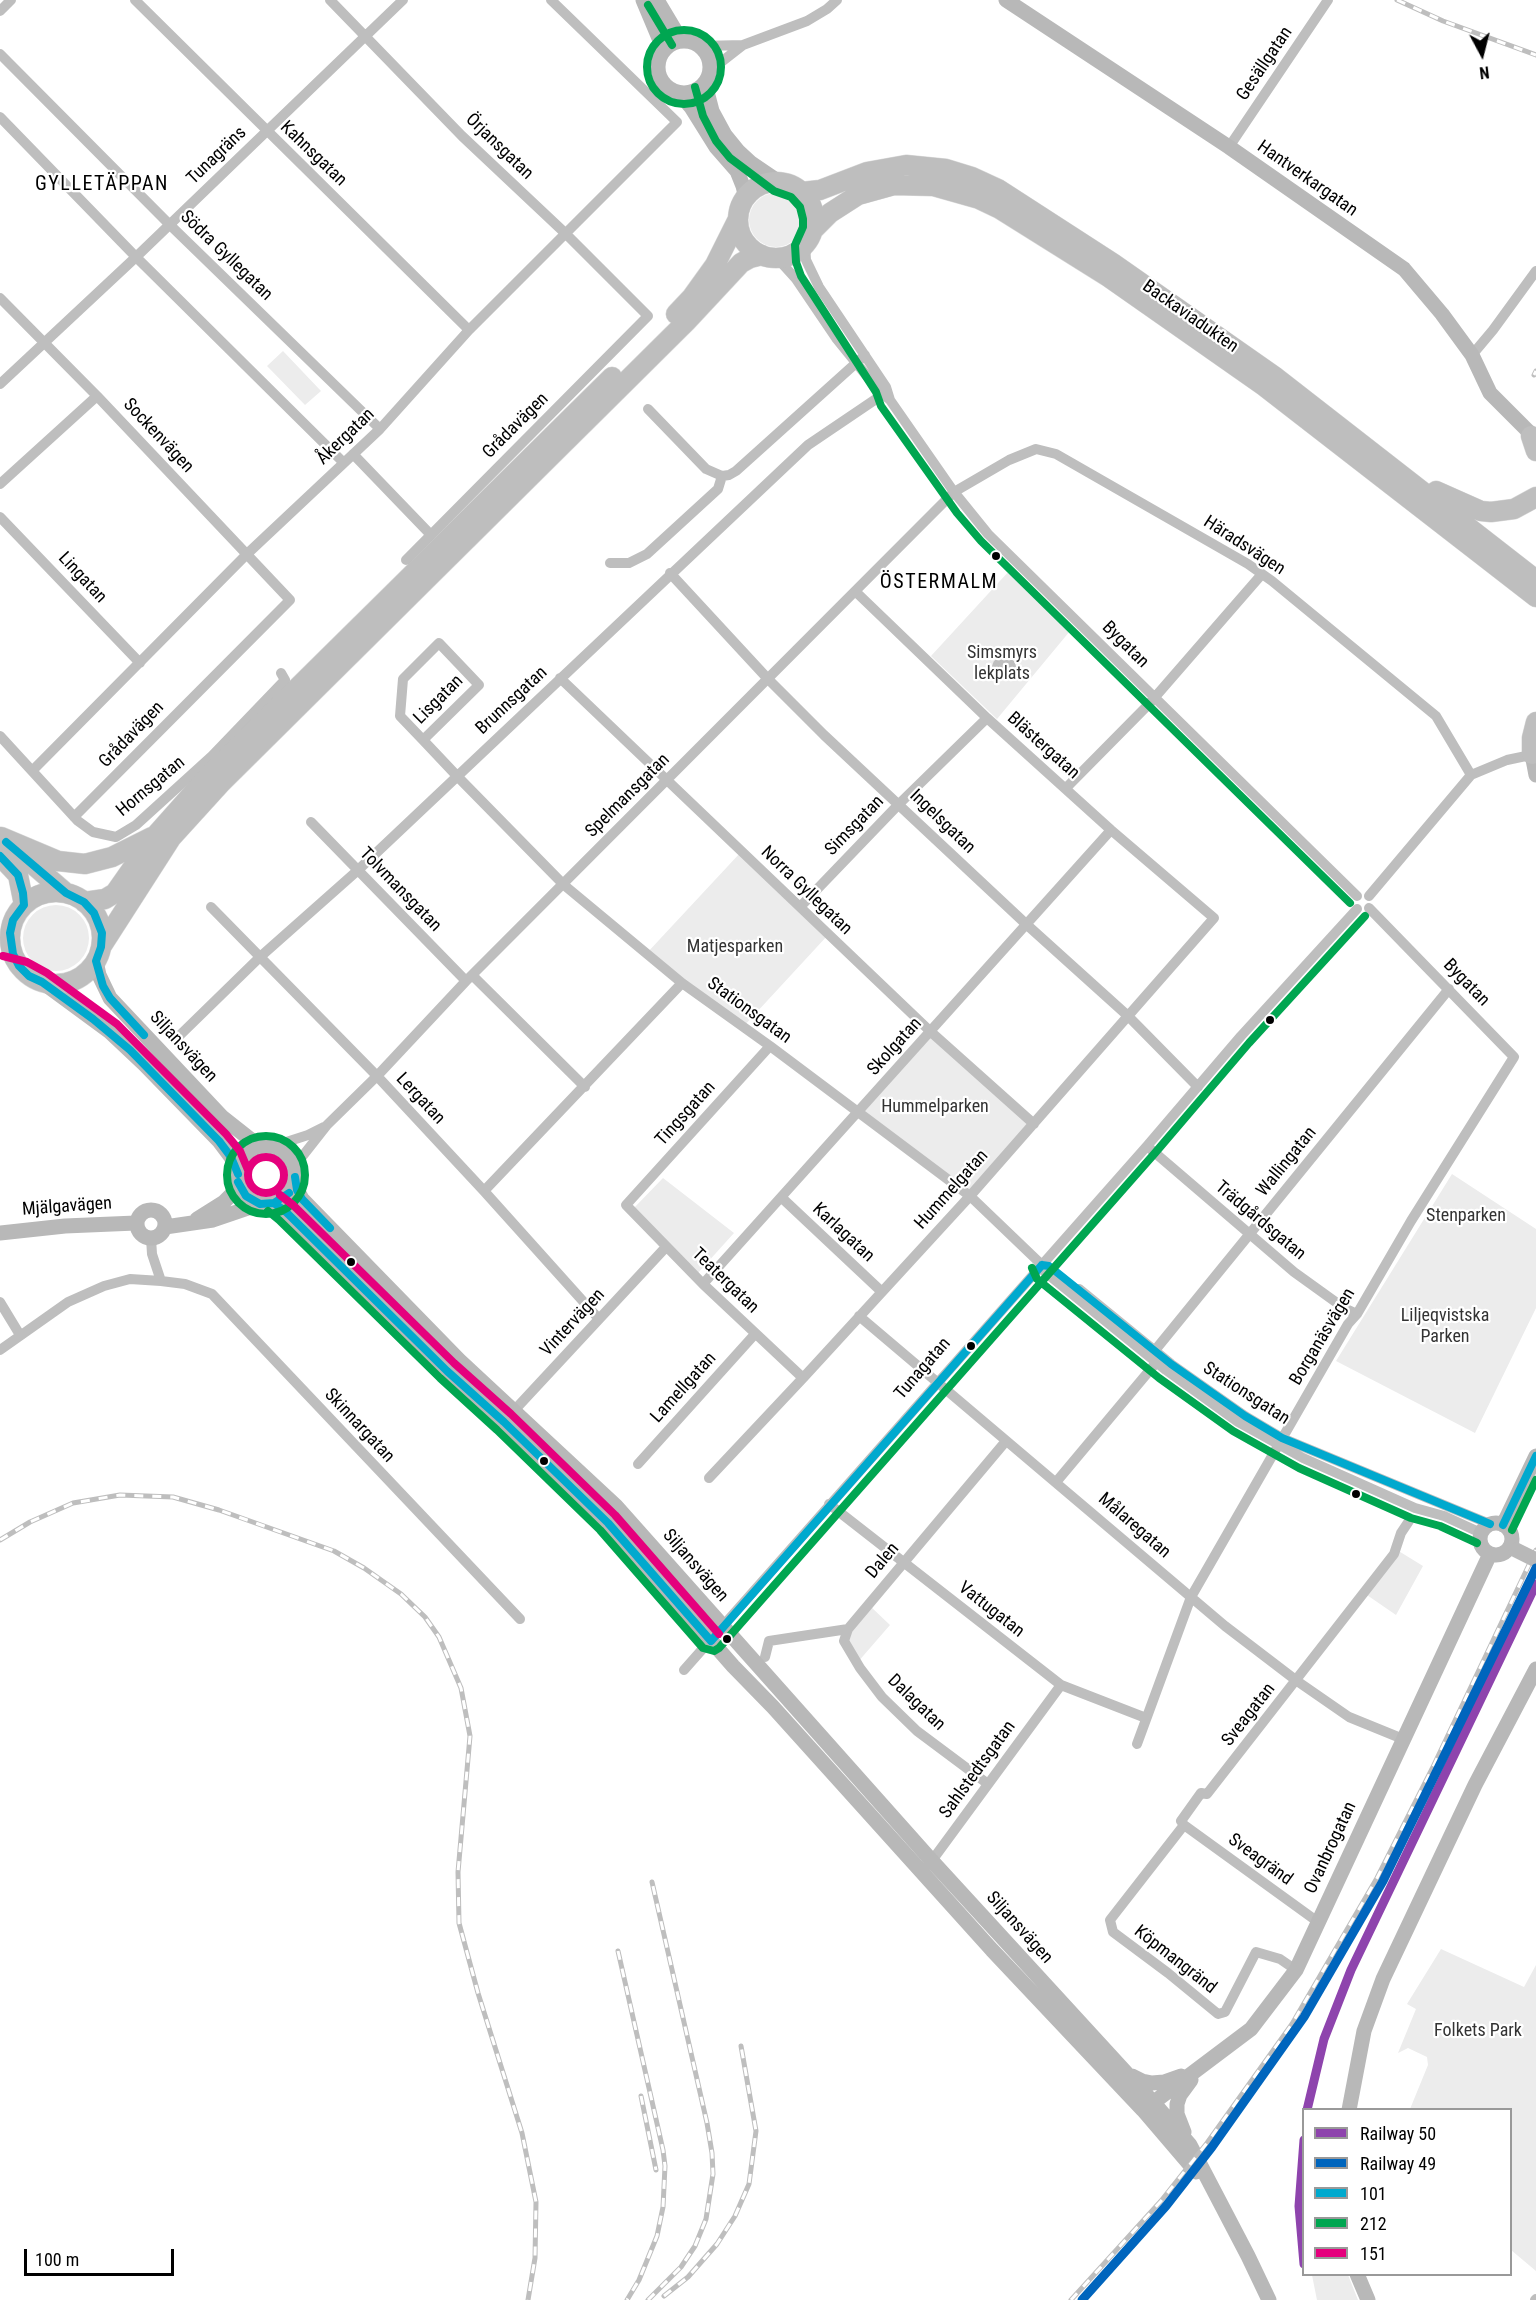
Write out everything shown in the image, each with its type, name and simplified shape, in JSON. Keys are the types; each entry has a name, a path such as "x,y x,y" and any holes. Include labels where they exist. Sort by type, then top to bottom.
{"highway":[{"name":"Backaviadukten","path":"802,192 820,190 867,171 906,165 946,169 972,177 998,189 1040,214 1274,376 1536,580"},
{"path":"0,966 24,972 42,982 57,984 73,981 86,973 171,838 221,783 679,330 737,268 750,258 795,253 809,237 813,213 802,192 791,185 778,182 760,186 746,198 715,265 692,297 211,773 155,836 115,893 105,899 84,902"},
{"name":"Backaviadukten","path":"809,237 830,213 858,195 894,185 914,184 942,188 979,199 1000,209 1107,276 1264,386 1536,597"},
{"path":"738,219 740,232 746,243 769,256"},
{"path":"1401,474 1480,511 1502,512 1514,509 1536,497"},
{"path":"1534,754 1536,722"},
{"path":"0,837 58,861 85,864 112,857 155,836"},
{"path":"0,837 66,893 84,902 98,919 102,933 98,954"},
{"path":"0,856 18,875 10,933 11,948 24,972"},
{"path":"12,919 44,894 66,893"}],"street":[{"path":"0,11 11,0"},
{"name":"Kahnsgatan","path":"135,0 469,330"},
{"name":"Örjansgatan","path":"330,0 462,136 565,233 648,316"},
{"name":"Tunagräns","path":"0,384 170,225 403,0"},
{"name":"Åkergatan","path":"33,770 247,554 380,429 469,330 677,122 551,0"},
{"path":"643,0 664,50"},
{"path":"657,0 681,40"},
{"path":"701,46 743,45 807,21 837,0"},
{"name":"Hantverkargatan","path":"1006,0 1229,147 1404,269 1442,314 1472,355 1490,393 1534,442"},
{"name":"Gesällgatan","path":"1229,147 1328,0"},
{"path":"746,198 744,186 737,171 716,147 691,106 679,93 667,87 659,75 658,62 664,50 674,42 691,41 701,46 709,57 708,77 712,111 725,135 744,157 778,182"},
{"path":"679,93 693,92 743,45"},
{"name":"Södra Gyllegatan","path":"0,54 170,225 380,429"},
{"path":"0,117 136,257 344,463"},
{"name":"Bygatan","path":"809,237 806,260 810,271 886,387 890,400 954,492 988,534 1357,896"},
{"name":"Bygatan","path":"769,256 796,279 836,338 879,392 890,400"},
{"path":"1472,355 1494,330 1536,271"},
{"name":"Sockenvägen","path":"0,298 97,396 290,600"},
{"name":"Grådavägen","path":"406,560 648,316"},
{"path":"648,409 706,469 722,476 736,471 865,355"},
{"path":"0,484 97,396"},
{"name":"Brunnsgatan","path":"178,1037 260,957 357,871 808,445 876,399"},
{"name":"Häradsvägen","path":"954,492 1009,460 1036,449 1045,449 1056,454 1262,574 1436,716 1471,775"},
{"path":"353,454 431,535"},
{"path":"610,563 629,563 647,554 718,489 722,476"},
{"name":"Spelmansgatan","path":"295,1172 327,1125 377,1077 469,978 954,492"},
{"name":"Lingatan","path":"0,517 140,663"},
{"name":"Ingelsgatan","path":"670,573 768,679 824,735 1128,1016 1197,1087"},
{"path":"1066,788 1155,697 1262,574"},
{"name":"Blästergatan","path":"856,592 987,718 1111,830 1214,918"},
{"name":"Grådavägen","path":"74,817 290,600"},
{"name":"Lisgatan","path":"400,716 402,679 439,643 479,685 423,740"},
{"name":"Hornsgatan","path":"0,736 74,817 93,832 116,837 136,825 212,756 285,680 281,673"},
{"name":"Norra Gyllegatan","path":"560,678 931,1032 1034,1124"},
{"name":"Stationsgatan","path":"400,716 564,885 682,983 970,1196 1042,1265 1049,1266 1156,1356 1280,1442 1492,1527"},
{"name":"Simsgatan","path":"800,907 899,804 987,718"},
{"path":"1369,896 1471,775 1507,760 1534,754 1536,775"},
{"name":"Tolvmansgatan","path":"311,822 357,871 585,1087"},
{"name":"Skolgatan","path":"703,1284 1111,830"},
{"path":"1363,894 1369,896 1371,902 1363,908 1355,902 1357,896 1363,894"},
{"name":"Lergatan","path":"211,908 377,1077 599,1318"},
{"name":"Bygatan","path":"1363,908 1449,989 1515,1057"},
{"name":"Tunagatan","path":"684,1670 1197,1087 1363,908"},
{"name":"Hummelgatan","path":"708,1478 970,1196 1214,918"},
{"name":"Siljansvägen","path":"98,954 103,986 110,998 222,1117 265,1147"},
{"path":"42,982 110,1032 144,1064 219,1141 231,1157 246,1196 267,1203"},
{"path":"484,1191 682,983"},
{"name":"Wallingatan","path":"1057,1481 1249,1234 1449,989"},
{"name":"Tingsgatan","path":"626,1205 770,1046"},
{"name":"Borganäsvägen","path":"1137,1744 1191,1597 1348,1324 1357,1314 1411,1221 1515,1057"},
{"name":"Spelmansgatan","path":"265,1147 308,1135 327,1125"},
{"name":"Trädgårdsgatan","path":"1147,1146 1311,1285 1344,1308 1357,1314"},
{"path":"165,1227 213,1220 267,1203 289,1193 295,1172 285,1153 265,1147 244,1157 234,1192 224,1202 201,1217 188,1222"},
{"name":"Siljansvägen","path":"295,1172 297,1190 302,1199 459,1359 992,1950 1148,2106"},
{"name":"Karlagatan","path":"782,1198 882,1292"},
{"name":"Siljansvägen","path":"267,1203 286,1212 447,1371 509,1417 616,1506 932,1861 1125,2071 1148,2106"},
{"name":"Teatergatan","path":"626,1205 703,1284 803,1378"},
{"path":"150,1209 160,1213 165,1227 160,1235 151,1238 139,1232 136,1223 142,1212 150,1209"},
{"name":"Mjälgavägen","path":"0,1233 65,1226 136,1223"},
{"path":"151,1238 152,1254 161,1281"},
{"name":"Vintervägen","path":"509,1417 666,1247"},
{"name":"Skinnargatan","path":"0,1350 68,1302 104,1286 130,1279 185,1284 212,1294 520,1619"},
{"path":"0,1302 20,1335"},
{"name":"Målaregatan","path":"859,1316 1006,1441 1057,1481 1191,1597 1297,1681 1349,1717 1402,1739"},
{"name":"Lamellgatan","path":"638,1464 755,1334"},
{"name":"Dalen","path":"848,1629 1006,1441"},
{"path":"1536,1456 1480,1543 1482,1548 1490,1554 1501,1554 1513,1549 1536,1560"},
{"name":"Vattugatan","path":"829,1504 1061,1685 1146,1718"},
{"name":"Sveagatan","path":"1110,1920 1184,1825 1181,1821 1201,1793 1207,1794 1394,1554 1408,1521"},
{"path":"1492,1527 1507,1528 1513,1549"},
{"name":"Ovanbrogatan","path":"1148,2106 1251,2029 1296,1970 1490,1554"},
{"path":"765,1658 769,1641 848,1629"},
{"name":"Dalagatan","path":"848,1629 844,1641 860,1668 882,1697 917,1731 988,1784"},
{"path":"1349,2108 1364,2031 1383,1979 1475,1785 1536,1669"},
{"name":"Sahlstedtsgatan","path":"922,1874 1061,1685"},
{"name":"Sveagränd","path":"1184,1825 1318,1922"},
{"name":"Köpmangränd","path":"1110,1920 1113,1932 1218,2014 1225,2012 1256,1952 1280,1959 1296,1970"},
{"path":"1125,2071 1142,2081 1152,2083 1164,2082 1198,2069"},
{"path":"1198,2069 1180,2095 1177,2104 1180,2122 1269,2300"},
{"path":"1148,2106 1190,2145"},
{"path":"1148,2106 1221,2206"},
{"path":"1359,2276 1368,2300"}],"green space":[{"path":"771,193 781,193 791,197 799,205 803,220 799,235 791,243 781,247 771,247 761,243 753,235 749,225 749,215 753,205 761,197"},
{"path":"283,351 321,391 305,405 267,366"},
{"name":"Simsmyrs lekplats","path":"1010,570 1070,631 997,719 931,656"},
{"name":"Matjesparken","path":"741,852 828,935 743,1027 646,954"},
{"path":"56,905 68,908 79,915 86,926 89,938 86,950 79,961 68,968 56,971 44,968 33,961 26,950 23,938 26,926 33,915 44,908"},
{"name":"Hummelparken","path":"931,1032 1034,1124 970,1196 858,1113"},
{"name":"Liljeqvistska Parken","path":"1452,1174 1536,1229 1536,1308 1475,1433 1336,1361"},
{"path":"663,1178 734,1233 697,1274 632,1210"},
{"path":"1397,1550 1423,1566 1396,1615 1364,1593"},
{"path":"869,1605 890,1625 857,1663 850,1652 848,1629"},
{"name":"Folkets Park","path":"1441,1949 1524,1987 1536,1965 1536,2271 1512,2251 1512,2108 1410,2108 1428,2065 1427,2057 1408,2048 1398,2053 1416,2009 1407,2004"},
{"path":"1312,2276 1348,2276 1358,2300 1317,2300"}],"shaded area":[{"path":"1004,656 1012,660 1016,668 1012,676 1004,680 996,676 992,668 996,660"}],"railway":[{"path":"1397,0 1443,21 1536,55"},
{"path":"1534,375 1536,371"},
{"path":"0,1540 30,1522 73,1503 120,1495 173,1497 219,1510 334,1551 364,1568 401,1594 425,1617 439,1637 461,1688 470,1736 458,1872 459,1923 478,1993 522,2133 536,2202 535,2258 528,2300"},
{"path":"1071,2300 1161,2201 1207,2143 1292,2024 1377,1878 1432,1769 1536,1550"},
{"path":"648,2300 681,2267 695,2246 706,2219 713,2174 707,2123 652,1882"},
{"path":"618,1951 665,2166 663,2207 657,2236 639,2280 627,2300"},
{"path":"664,2296 688,2277 717,2244 735,2216 749,2184 756,2131 741,2046"},
{"path":"641,2096 656,2170"}],"rail line":[{"name":"49","path":"1082,2300 1166,2206 1212,2147 1304,2017 1383,1881 1536,1568"},
{"name":"50","path":"1307,2108 1324,2039 1351,1970 1536,1584"},
{"name":"50","path":"1302,2166 1299,2206 1302,2241"}],"transit line":[{"name":"212","path":"648,5 672,45"},
{"name":"212","path":"684,30 698,33 710,41 718,53 721,67 718,81 710,93 698,101 684,104 670,101 658,93 650,81 647,67 650,53 658,41 670,33 684,30"},
{"name":"212","path":"695,87 703,116 716,141 730,158 774,191 791,197 800,207 803,227 795,245 796,262 801,276 876,392 881,406 957,513 981,541 1350,903"},
{"name":"101","path":"6,842 66,893 84,902 94,913 102,933 101,947 96,961 103,986 110,998 144,1035"},
{"name":"101","path":"0,856 18,875 23,893 24,905 13,920 10,933 13,954 19,966 29,976 42,982 93,1019 130,1050 219,1141 231,1157 238,1174"},
{"name":"212","path":"268,1211 600,1530 703,1648 714,1651 1155,1153 1249,1043 1365,916"},
{"name":"151","path":"3,956 27,962 47,973 117,1024 226,1134 240,1151 248,1170"},
{"name":"212","path":"266,1136 281,1139 294,1147 302,1160 305,1175 302,1190 294,1203 281,1211 266,1214 251,1211 238,1203 230,1190 227,1175 230,1160 238,1147 251,1139 266,1136"},
{"name":"151","path":"266,1157 279,1162 284,1175 279,1188 266,1193 253,1188 248,1175 253,1162 266,1157"},
{"name":"101","path":"295,1177 297,1190 302,1199 330,1228"},
{"name":"101","path":"238,1182 246,1196 260,1204 274,1203 289,1193"},
{"name":"151","path":"280,1195 615,1515 719,1634"},
{"name":"101","path":"274,1203 286,1212 447,1371 504,1422 608,1523 711,1641 1042,1265"},
{"name":"101","path":"1042,1265 1049,1266 1171,1364 1245,1416 1282,1438 1490,1524"},
{"name":"212","path":"1032,1268 1037,1279 1159,1378 1233,1431 1299,1468 1411,1518 1440,1526 1477,1543"},
{"name":"101","path":"1503,1525 1536,1456"},
{"name":"212","path":"1512,1530 1536,1480"}],"district":[{"name":"GYLLETÄPPAN","path":"102,185"},
{"name":"ÖSTERMALM","path":"939,583"}],"park label":[{"name":"Stenparken","path":"1466,1216"}]}
